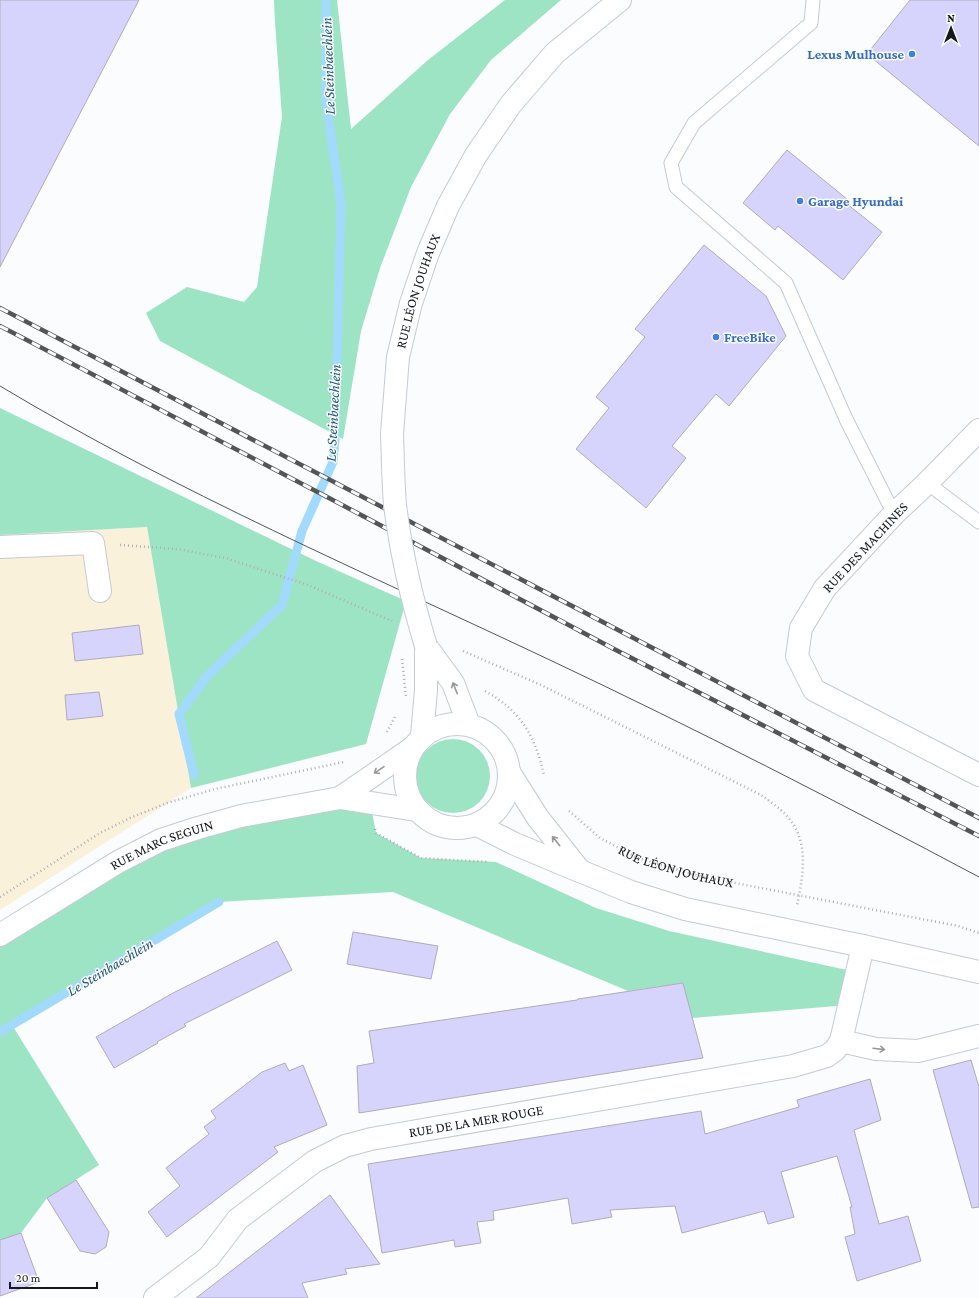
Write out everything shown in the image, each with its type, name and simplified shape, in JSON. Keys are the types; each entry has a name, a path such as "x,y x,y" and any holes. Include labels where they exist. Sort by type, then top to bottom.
{"street":[{"name":"RUE LÉON JOUHAUX","path":"417,742 426,690 426,646 415,611 404,563 395,504 392,434 398,357 411,303 428,253 448,206 476,155 511,104 555,53 620,0"},
{"name":"RUE DES MACHINES","path":"979,430 894,514 825,588 801,628 797,656 814,690 979,775"},
{"path":"0,547 93,543 100,591"},
{"name":"RUE LÉON JOUHAUX","path":"426,646 453,683 469,725"},
{"path":"452,724 469,725 484,731 497,742 505,756 509,772 508,789 502,804 491,816 477,825 461,829 444,828 429,821 416,810 408,796 404,780 405,764 417,742 436,727 452,724"},
{"name":"RUE MARC SEGUIN","path":"340,798 417,742"},
{"path":"509,772 538,818 580,871"},
{"name":"RUE MARC SEGUIN","path":"0,935 118,862 161,840 241,816 340,798 416,810"},
{"path":"477,825 515,844 631,892 685,909 979,972"},
{"name":"RUE DE LA MER ROUGE","path":"155,1298 209,1257 238,1218 315,1161 345,1146 371,1139 793,1066 828,1056 835,1050 841,1041 862,946"},
{"path":"841,1041 876,1049 918,1051 979,1036"}],"lane":[{"path":"813,0 811,23 694,123 671,163 676,187 786,283 846,419 894,514"},
{"path":"927,483 979,522"}],"path":[{"path":"93,543 176,549 225,558 308,585 396,623"},
{"path":"457,648 542,685 761,795 778,808 793,823 799,835 803,857 802,875 796,909"},
{"path":"453,683 466,680 495,696 513,711 531,734 539,756 544,777"},
{"path":"406,697 426,690"},
{"name":"RUE LÉON JOUHAUX","path":"565,808 600,838 638,858 699,876 799,894 958,926 979,933"}],"shaded area":[{"path":"147,527 191,788 0,910 0,535"}],"green space":[{"path":"274,0 337,0 351,129 428,60 505,0 561,0 491,60 450,114 411,187 380,268 361,331 343,439 160,341 146,313 187,287 244,302 257,287 282,117"},
{"path":"0,408 316,561 406,601 366,744 191,788 147,527 0,535"},
{"path":"453,739 467,742 479,750 487,762 490,776 487,790 479,802 467,810 453,813 439,810 427,802 419,790 416,776 419,762 427,750 439,742"},
{"path":"370,802 376,833 421,858 496,862 596,908 669,931 856,972 848,1005 692,1018 683,983 628,991 393,892 219,902 12,1025 99,1165 47,1198 21,1233 0,1240 0,935 161,840"}],"building":[{"path":"0,0 139,0 0,267"},
{"path":"910,0 979,0 979,146 867,54"},
{"path":"787,150 848,200 846,203 882,232 843,280 778,226 775,230 743,203"},
{"path":"704,245 766,296 786,336 729,406 716,394 672,446 686,458 646,508 576,449 609,408 596,397 645,337 635,329"},
{"path":"139,625 143,654 75,661 72,633"},
{"path":"99,692 103,716 67,720 65,695"},
{"path":"353,932 438,946 431,979 347,964"},
{"path":"277,941 292,970 184,1024 186,1026 114,1068 96,1037 173,993"},
{"path":"683,983 703,1058 359,1113 357,1066 374,1063 369,1031"},
{"path":"971,1060 979,1087 979,1207 972,1208 933,1070"},
{"path":"285,1063 289,1071 303,1065 327,1125 274,1147 278,1152 167,1237 148,1212 180,1186 166,1168 209,1134 204,1127 216,1118 211,1111 262,1072"},
{"path":"870,1079 881,1120 854,1130 879,1224 908,1216 921,1261 857,1281 845,1237 855,1234 850,1207 852,1207 837,1156 781,1172 794,1217 768,1224 764,1211 682,1233 675,1206 610,1210 612,1217 572,1224 568,1198 493,1211 494,1220 477,1222 481,1243 455,1247 454,1240 382,1253 368,1164 701,1111 705,1134 799,1107 797,1100"},
{"path":"76,1180 109,1232 106,1247 95,1254 80,1251 47,1198"},
{"path":"330,1195 380,1264 345,1269 347,1274 302,1283 308,1298 196,1298"},
{"path":"21,1233 39,1282 0,1296 0,1240"}],"waterway":[{"name":"Le Steinbaechlein","path":"194,775 179,714 207,676 282,605 302,531 333,462 335,440 341,204 326,100 326,0"},
{"name":"Le Steinbaechlein","path":"0,1032 219,902"}],"tram line":[{"path":"0,386 67,425 203,496 713,739 979,877"}],"railway":[{"path":"0,308 979,818"},
{"path":"0,326 614,649 979,836"}],"place":[{"name":"Lexus Mulhouse","path":"912,54"},
{"name":"Garage Hyundai","path":"800,201"},
{"name":"FreeBike","path":"716,337"}]}
